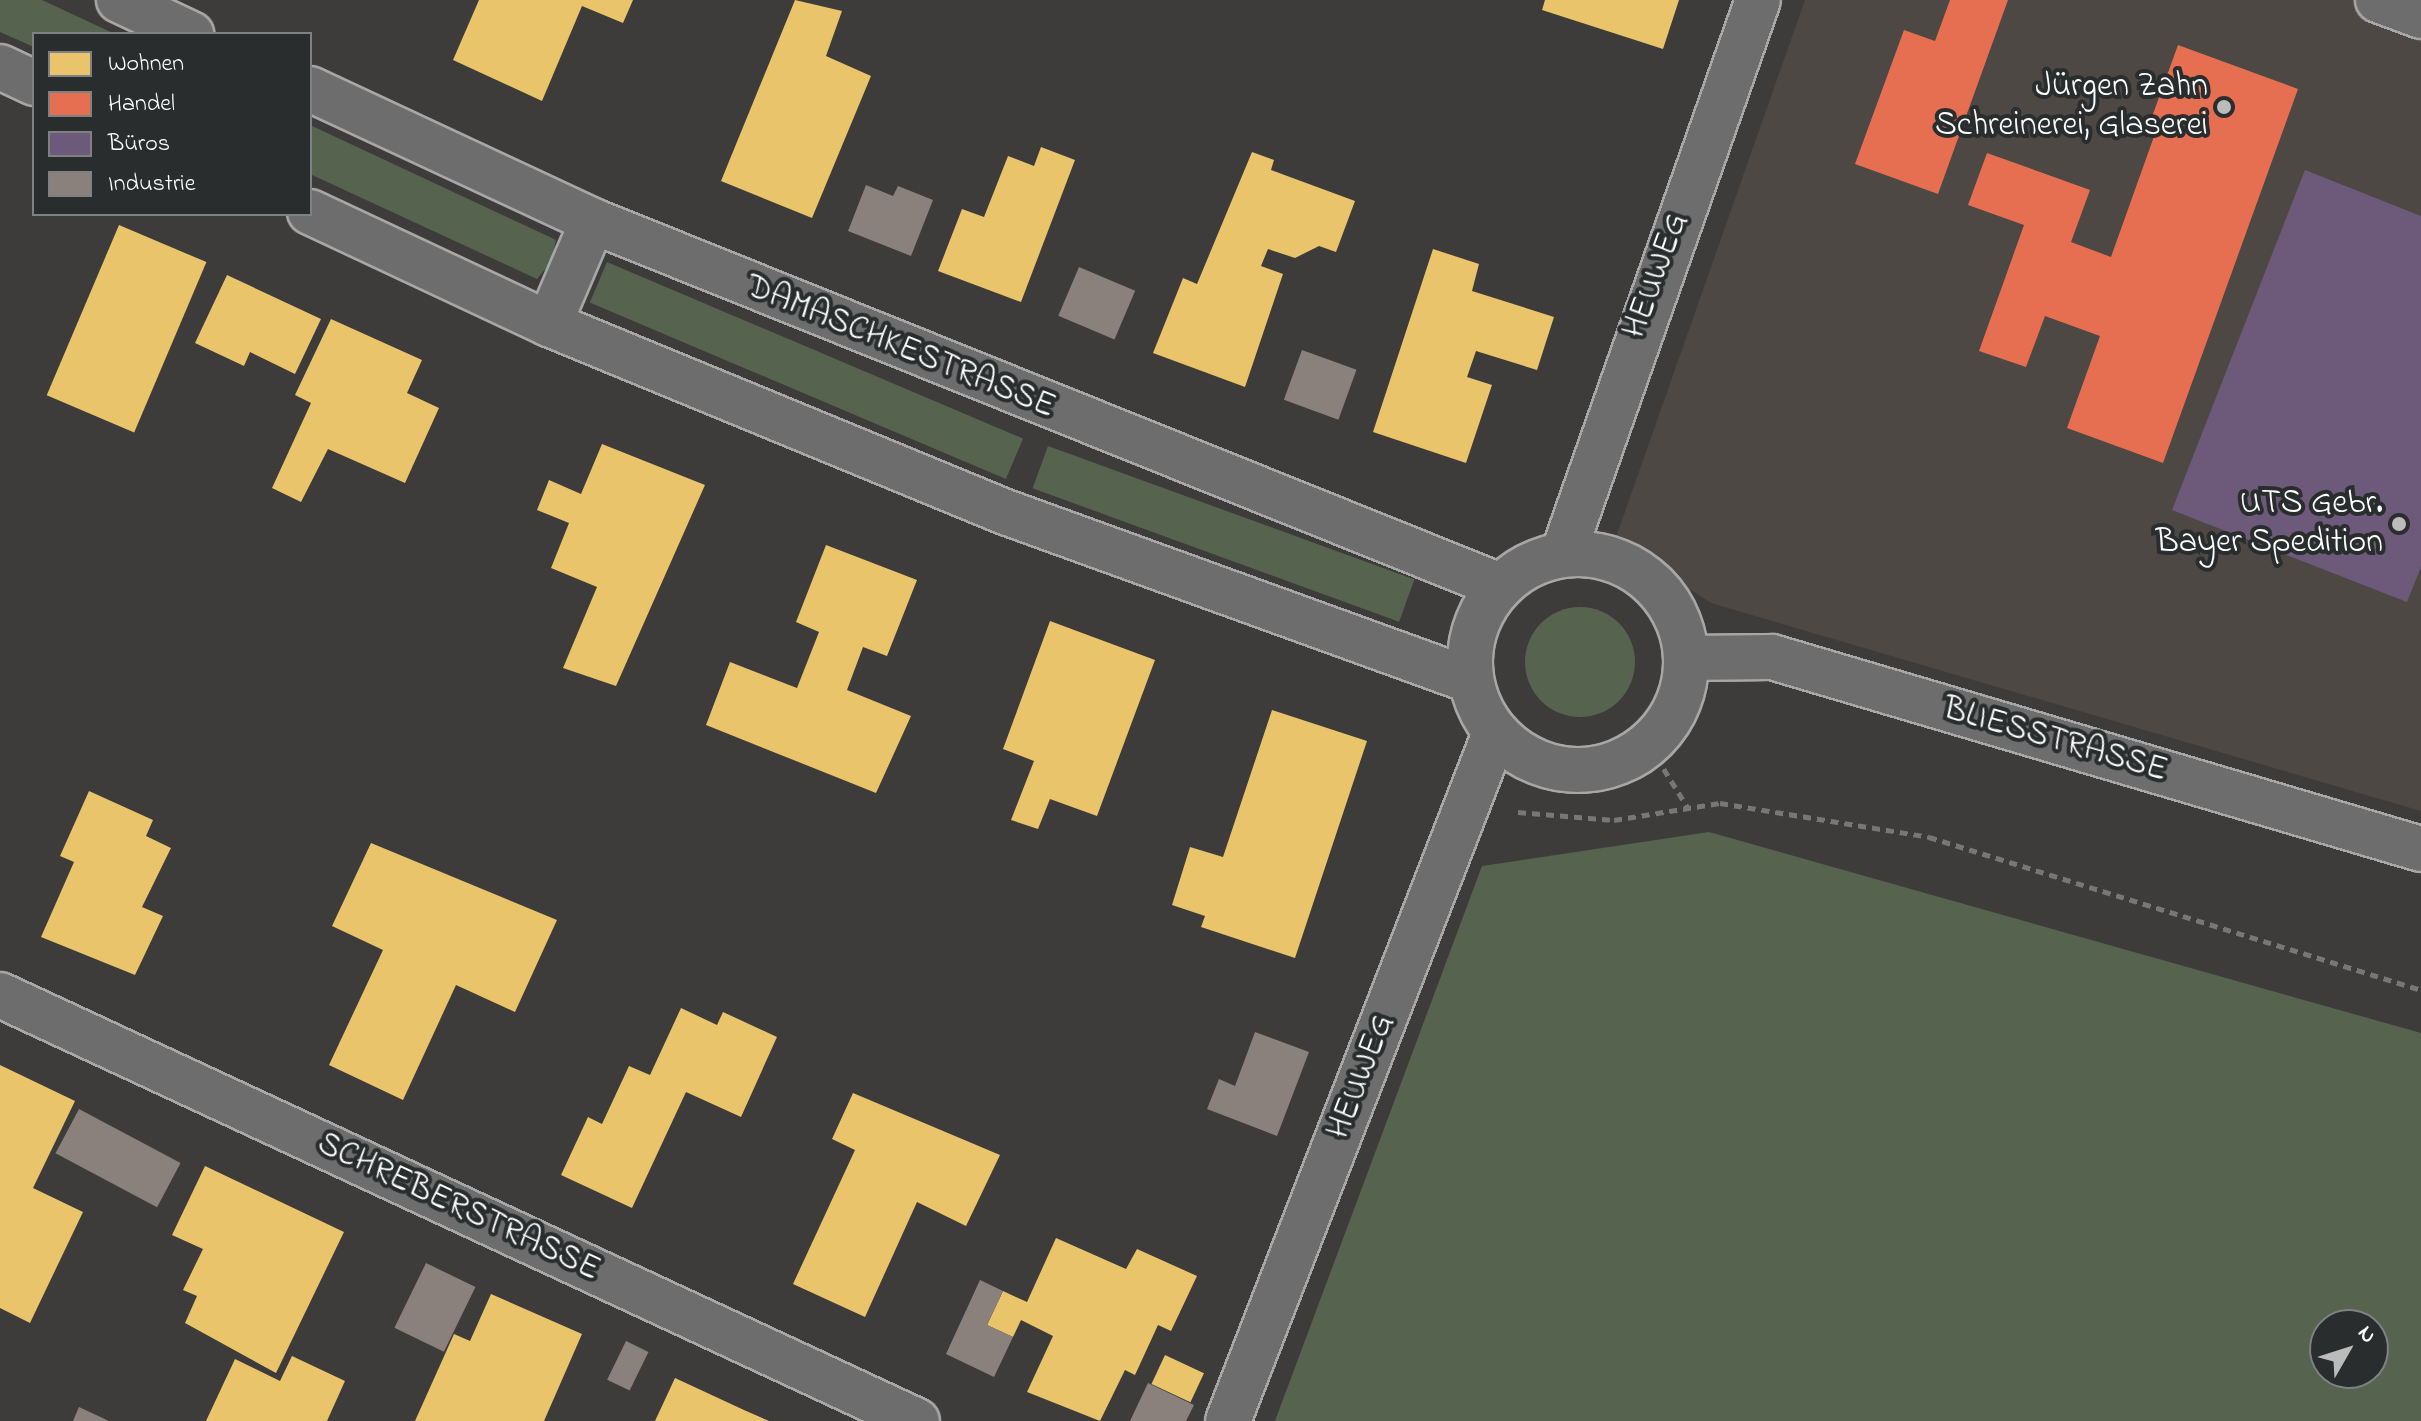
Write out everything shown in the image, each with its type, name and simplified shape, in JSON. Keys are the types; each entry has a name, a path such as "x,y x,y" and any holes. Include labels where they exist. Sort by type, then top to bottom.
{"street":[{"path":"119,0 187,32"},
{"name":"HEUWEG","path":"1563,554 1758,0"},
{"path":"0,67 32,82"},
{"name":"DAMASCHKESTRASSE","path":"312,90 593,221 1500,586"},
{"path":"312,213 549,324 1008,513 1470,680"},
{"path":"549,324 593,221"},
{"path":"1563,554 1599,555 1641,574 1680,625 1686,658 1675,711 1649,745 1612,766 1581,771 1548,767 1495,733 1470,680 1473,635 1500,586 1563,554"},
{"name":"BLIESSTRASSE","path":"1686,658 1772,657 2421,849"},
{"name":"HEUWEG","path":"1228,1421 1495,733"},
{"name":"SCHREBERSTRASSE","path":"0,995 917,1421"}],"path":[{"path":"1649,745 1688,808"},
{"path":"1472,793 1519,813 1569,820 1720,803 1929,837 2421,990"}],"shaded area":[{"path":"1805,0 2421,0 2421,811 1711,603 1615,540"}],"green space":[{"path":"0,0 42,0 111,32 32,32 32,46 0,32"},
{"path":"312,126 556,240 551,262 537,279 312,175"},
{"path":"607,262 1023,439 1006,479 590,303"},
{"path":"1048,446 1414,579 1399,622 1033,488"},
{"path":"1580,607 1601,611 1619,623 1631,641 1635,662 1631,683 1619,701 1601,713 1580,717 1559,713 1541,701 1529,683 1525,662 1529,641 1541,623 1559,611"},
{"path":"1709,832 2421,1033 2421,1421 1275,1421 1482,866"}],"building: Wohnen":[{"path":"479,0 633,0 623,23 582,6 542,101 453,60"},
{"path":"795,0 842,11 826,56 871,76 812,218 721,181"},
{"path":"1545,0 1679,0 1663,49 1542,10"},
{"path":"1041,147 1075,160 1021,302 938,271 962,209 984,217 1008,156 1034,166"},
{"path":"1252,152 1274,160 1271,170 1355,201 1336,252 1319,246 1295,258 1268,249 1261,266 1283,274 1245,387 1153,353 1183,278 1197,284"},
{"path":"119,225 206,262 134,432 47,395"},
{"path":"1433,249 1479,264 1472,291 1554,317 1537,370 1476,351 1467,377 1492,385 1466,463 1373,432"},
{"path":"227,275 321,319 295,374 250,352 244,366 195,343"},
{"path":"331,319 422,360 407,393 439,408 405,483 328,449 301,502 272,488 311,403 295,395"},
{"path":"602,444 705,485 616,686 563,668 597,587 551,568 569,523 537,510 549,480 581,494"},
{"path":"826,545 917,580 887,656 863,647 847,690 911,716 876,793 706,725 730,662 797,688 819,632 796,622"},
{"path":"1050,621 1155,660 1097,816 1050,799 1038,829 1011,820 1034,761 1003,749"},
{"path":"1272,710 1367,741 1295,958 1201,927 1205,916 1172,905 1190,847 1223,857"},
{"path":"89,791 153,820 146,836 171,848 142,907 163,916 135,975 41,937 74,862 60,856"},
{"path":"371,843 557,920 515,1012 456,985 403,1100 329,1065 383,950 332,926"},
{"path":"681,1008 717,1025 723,1012 777,1037 741,1117 686,1092 632,1208 561,1175 588,1117 602,1124 629,1066 650,1075"},
{"path":"0,1065 75,1101 33,1188 83,1212 30,1323 0,1308"},
{"path":"853,1093 1000,1155 966,1226 917,1202 865,1317 793,1284 855,1150 832,1139"},
{"path":"205,1166 344,1232 276,1373 185,1323 197,1296 183,1290 203,1249 172,1235"},
{"path":"1056,1238 1126,1269 1137,1249 1197,1276 1171,1331 1158,1325 1135,1375 1125,1370 1100,1421 1027,1392 1053,1336 1021,1320 1013,1337 987,1325 1003,1291 1027,1302"},
{"path":"491,1294 582,1334 544,1421 415,1421 454,1334 470,1341"},
{"path":"1165,1355 1204,1373 1190,1402 1151,1384"},
{"path":"292,1356 345,1381 327,1421 206,1421 235,1359 280,1381"},
{"path":"675,1378 744,1410 769,1421 655,1421"}],"building: Handel":[{"path":"1950,0 2008,0 1938,194 1855,164 1904,30 1935,41"},
{"path":"2178,45 2298,89 2163,463 2067,428 2100,336 2045,316 2026,367 1979,351 2024,225 1968,205 1987,153 2090,190 2071,242 2111,257 2157,128 2149,125"}],"building: Büros":[{"path":"2305,170 2421,216 2421,567 2407,602 2172,510"}],"building: Industrie":[{"path":"866,185 893,196 898,186 933,200 911,256 848,231"},
{"path":"1079,267 1135,291 1114,340 1058,316"},
{"path":"1302,350 1357,370 1338,420 1284,400"},
{"path":"1255,1032 1309,1052 1277,1136 1207,1109 1219,1079 1235,1086"},
{"path":"79,1109 181,1163 157,1207 56,1153"},
{"path":"426,1263 475,1287 444,1352 394,1328"},
{"path":"980,1280 1003,1291 987,1325 1013,1337 994,1377 946,1354"},
{"path":"626,1341 648,1352 630,1391 607,1380"},
{"path":"1148,1383 1194,1405 1186,1421 1130,1421"},
{"path":"79,1407 109,1421 73,1421"}],"place":[{"name":"Jürgen Zahn Schreinerei, Glaserei","path":"2224,107"},
{"name":"UTS Gebr. Bayer Spedition","path":"2399,524"}]}
